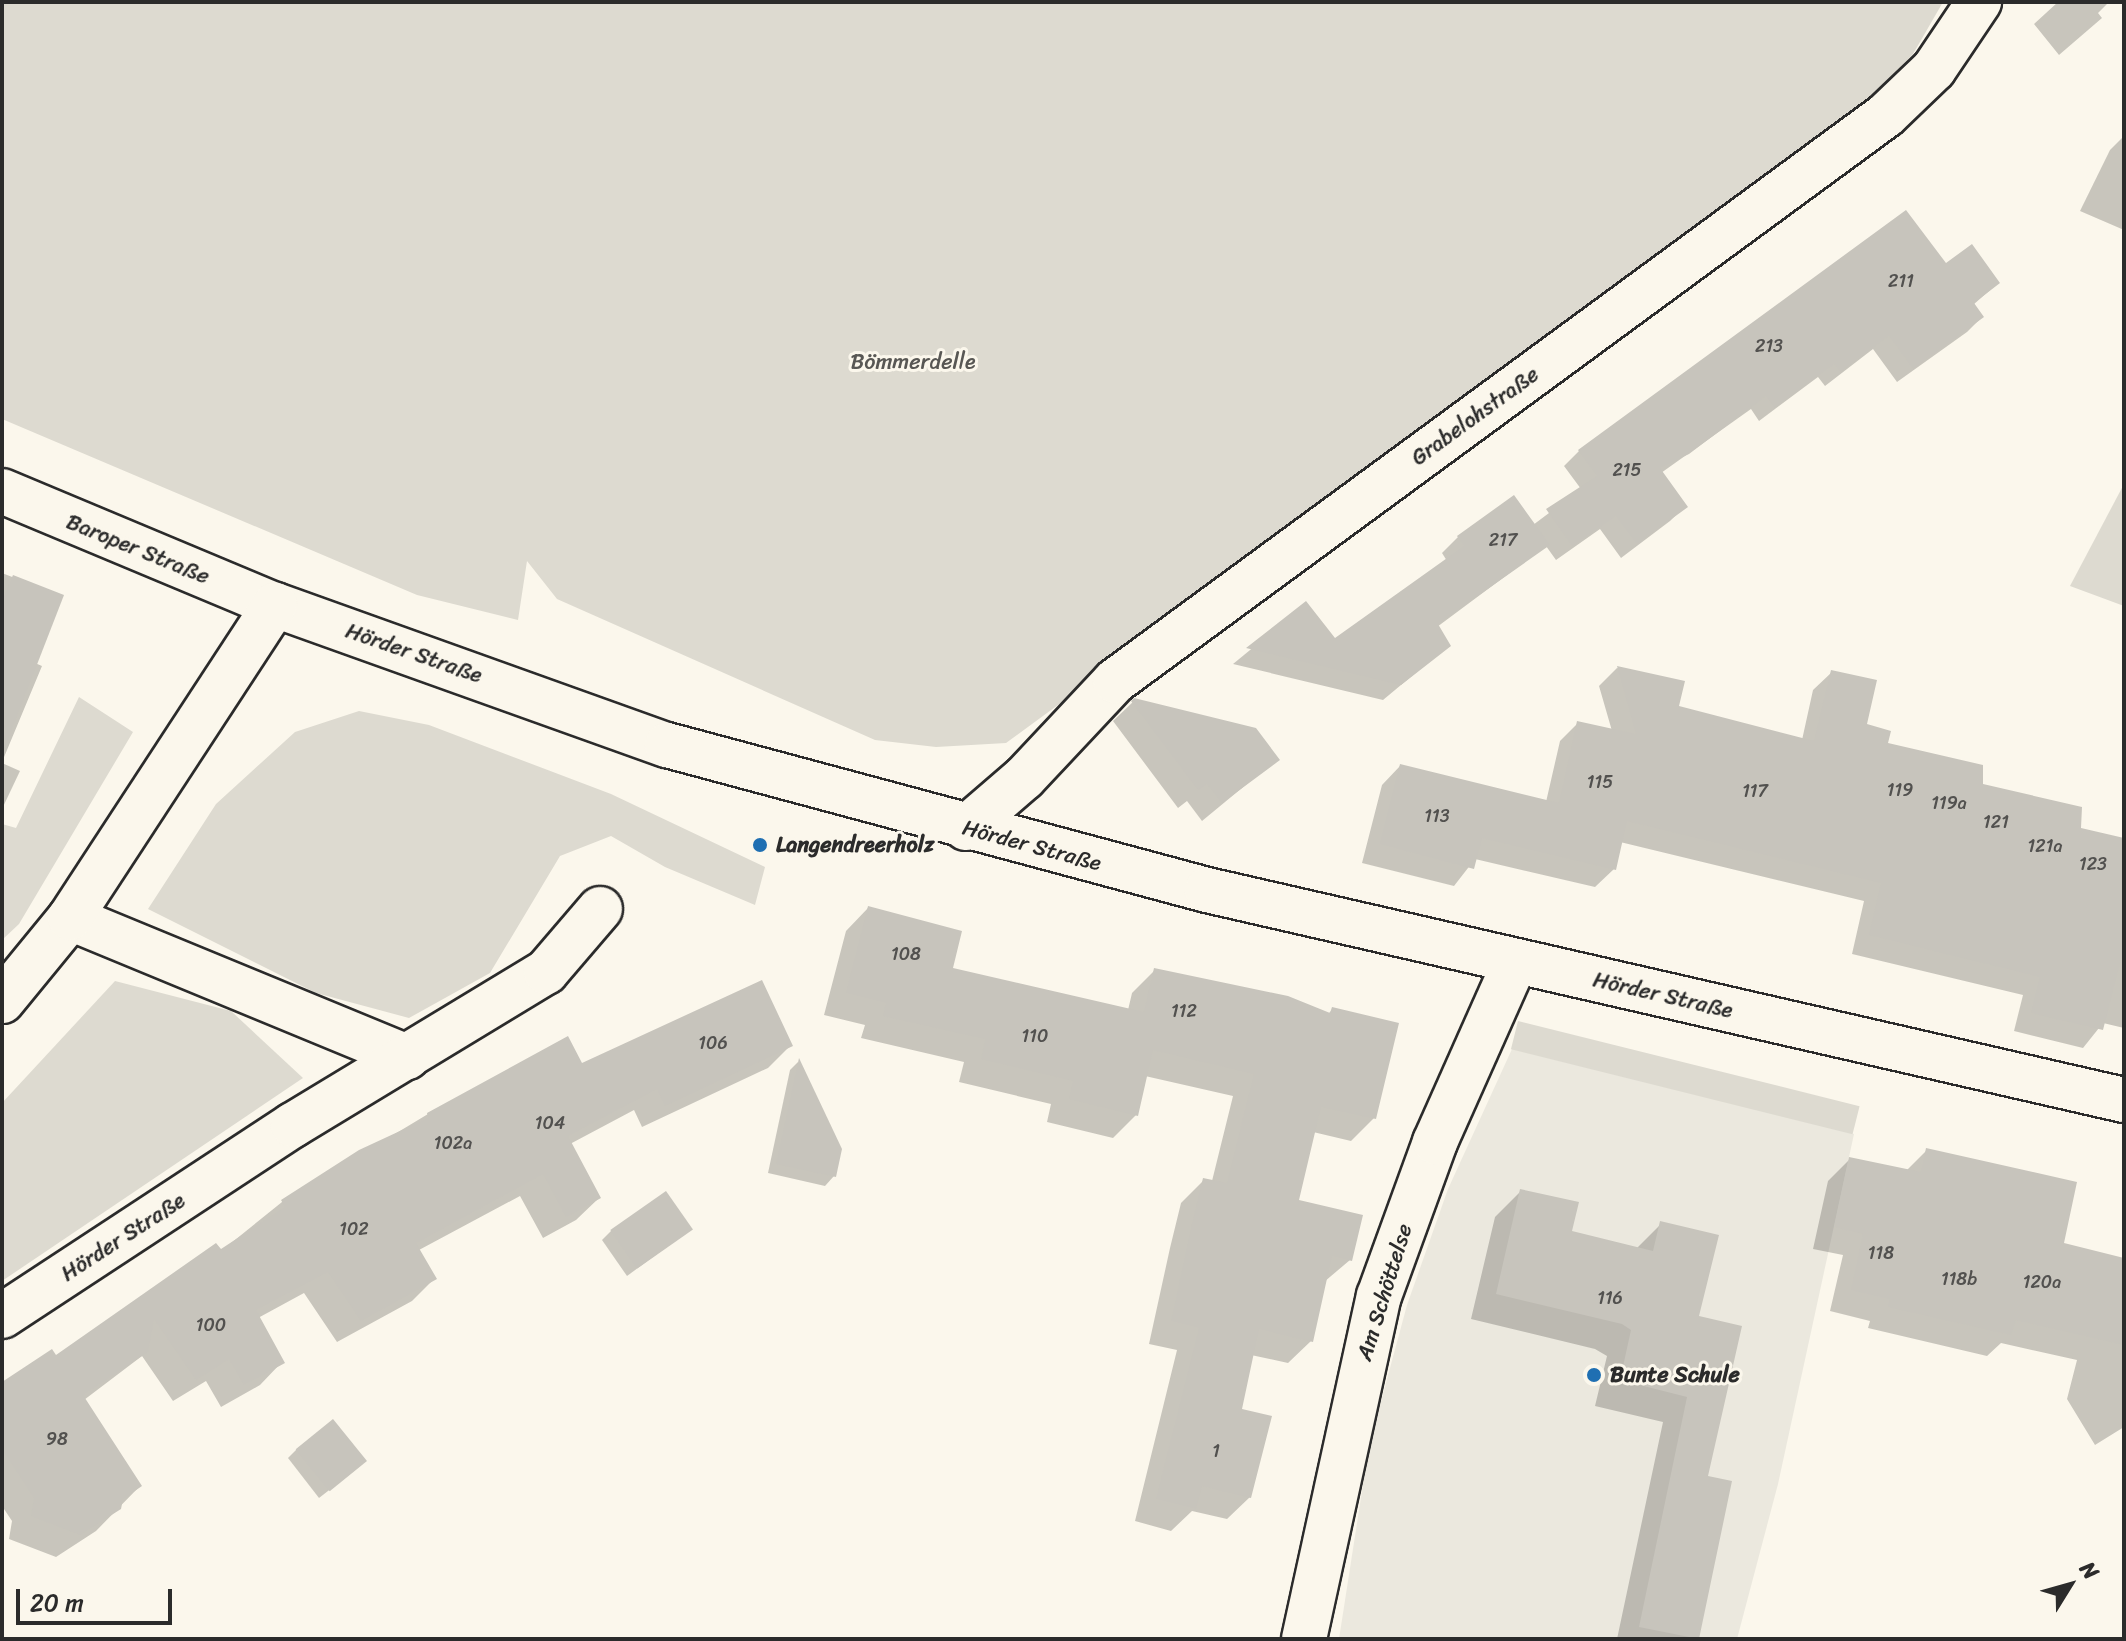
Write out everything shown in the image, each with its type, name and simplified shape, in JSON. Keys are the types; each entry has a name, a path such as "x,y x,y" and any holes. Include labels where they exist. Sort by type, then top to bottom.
{"street":[{"name":"Grabelohstraße","path":"966,828 1024,778 1115,681 1886,115 1934,69 1979,2"},
{"name":"Baroper Straße","path":"2,491 275,605"},
{"name":"Hörder Straße","path":"275,605 667,745 966,828 1515,962 2124,1100"},
{"path":"2,1001 70,918 275,605"},
{"name":"Hörder Straße","path":"2,1316 281,1133 546,972 600,909"},
{"path":"70,918 407,1057"},
{"name":"Am Schöttelse","path":"1304,1639 1379,1296 1435,1142 1515,962"}],"shaded area":[{"name":"Bunte Schule","path":"1512,1049 1854,1134 1778,1484 1737,1639 1339,1639 1369,1446 1407,1305 1448,1189"}],"green space":[{"name":"Bömmerdelle","path":"2,2 1943,2 1913,54 1829,140 1006,743 936,747 875,740 557,599 527,561 518,620 417,595 2,419"},
{"path":"2124,484 2124,606 2070,586"},
{"path":"79,697 133,732 19,924 2,940 2,824 16,828"},
{"path":"359,711 429,725 611,794 765,867 755,905 665,867 611,836 560,856 490,973 409,1018 316,993 148,909 216,804 295,732"},
{"path":"115,981 231,1011 303,1078 2,1281 2,1103"},
{"path":"1518,1021 1860,1106 1853,1134 1511,1049"}],"building":[{"path":"1906,210 1946,263 1972,244 2000,283 1974,303 1984,317 1913,369 1889,336 1841,372 1834,364 1775,408 1766,396 1689,454 1660,468 1688,507 1637,544 1616,516 1572,546 1546,509 1597,476 1578,450"},
{"path":"1514,495 1550,545 1438,624 1451,646 1401,685 1246,648 1306,601 1335,638 1464,546 1457,536"},
{"path":"13,575 64,595 5,747 2,601"},
{"path":"1617,666 1685,681 1679,706 1814,741 1831,670 1877,680 1867,724 1891,731 1888,743 1983,765 1983,784 2082,807 2081,828 2124,838 2124,947 2103,1030 2031,1013 2040,977 1869,935 1881,883 1627,821 1616,870 1482,838 1474,869 1380,844 1400,764 1559,803 1577,721 1636,734"},
{"path":"1134,698 1256,728 1280,760 1222,803 1207,784 1198,790 1131,701"},
{"path":"868,906 962,931 953,968 1144,1012 1154,968 1288,996 1330,1013 1332,1007 1399,1023 1376,1119 1321,1107 1299,1200 1363,1215 1352,1261 1332,1256 1313,1342 1259,1329 1242,1409 1272,1416 1251,1498 1202,1486 1196,1509 1156,1499 1199,1328 1171,1321 1192,1224 1203,1178 1227,1183 1254,1074 1153,1050 1138,1116 1069,1099 1073,1081 981,1059 985,1039 883,1016 886,1003 846,993"},
{"path":"762,980 793,1046 665,1106 657,1089 568,1136 601,1198 566,1217 543,1174 416,1243 437,1279 361,1321 328,1272 256,1310 285,1363 244,1385 229,1359 196,1380 154,1319 148,1352 83,1395 142,1486 123,1499 121,1509 80,1535 31,1516 34,1498 2,1449 2,1382 52,1349 56,1355 216,1243 221,1249 285,1207 281,1200 359,1150 428,1118 427,1113 568,1036 582,1063"},
{"path":"799,1058 842,1149 836,1177 776,1164"},
{"path":"1926,1148 2077,1182 2064,1243 2124,1258 2124,1345 2016,1320 2011,1335 1888,1307 1890,1299 1851,1290 1863,1234 1834,1227 1849,1157 1921,1172"},
{"path":"1520,1189 1579,1202 1572,1231 1653,1251 1660,1221 1719,1235 1699,1316 1742,1326 1708,1476 1732,1481 1699,1639 1639,1627 1687,1397 1620,1380 1631,1330 1622,1324 1496,1294"},
{"path":"666,1191 693,1230 637,1269 610,1230"},
{"path":"333,1419 367,1461 330,1491 296,1449"}],"place":[{"name":"Langendreerholz","path":"760,845"},
{"name":"Bunte Schule","path":"1594,1375"}]}
